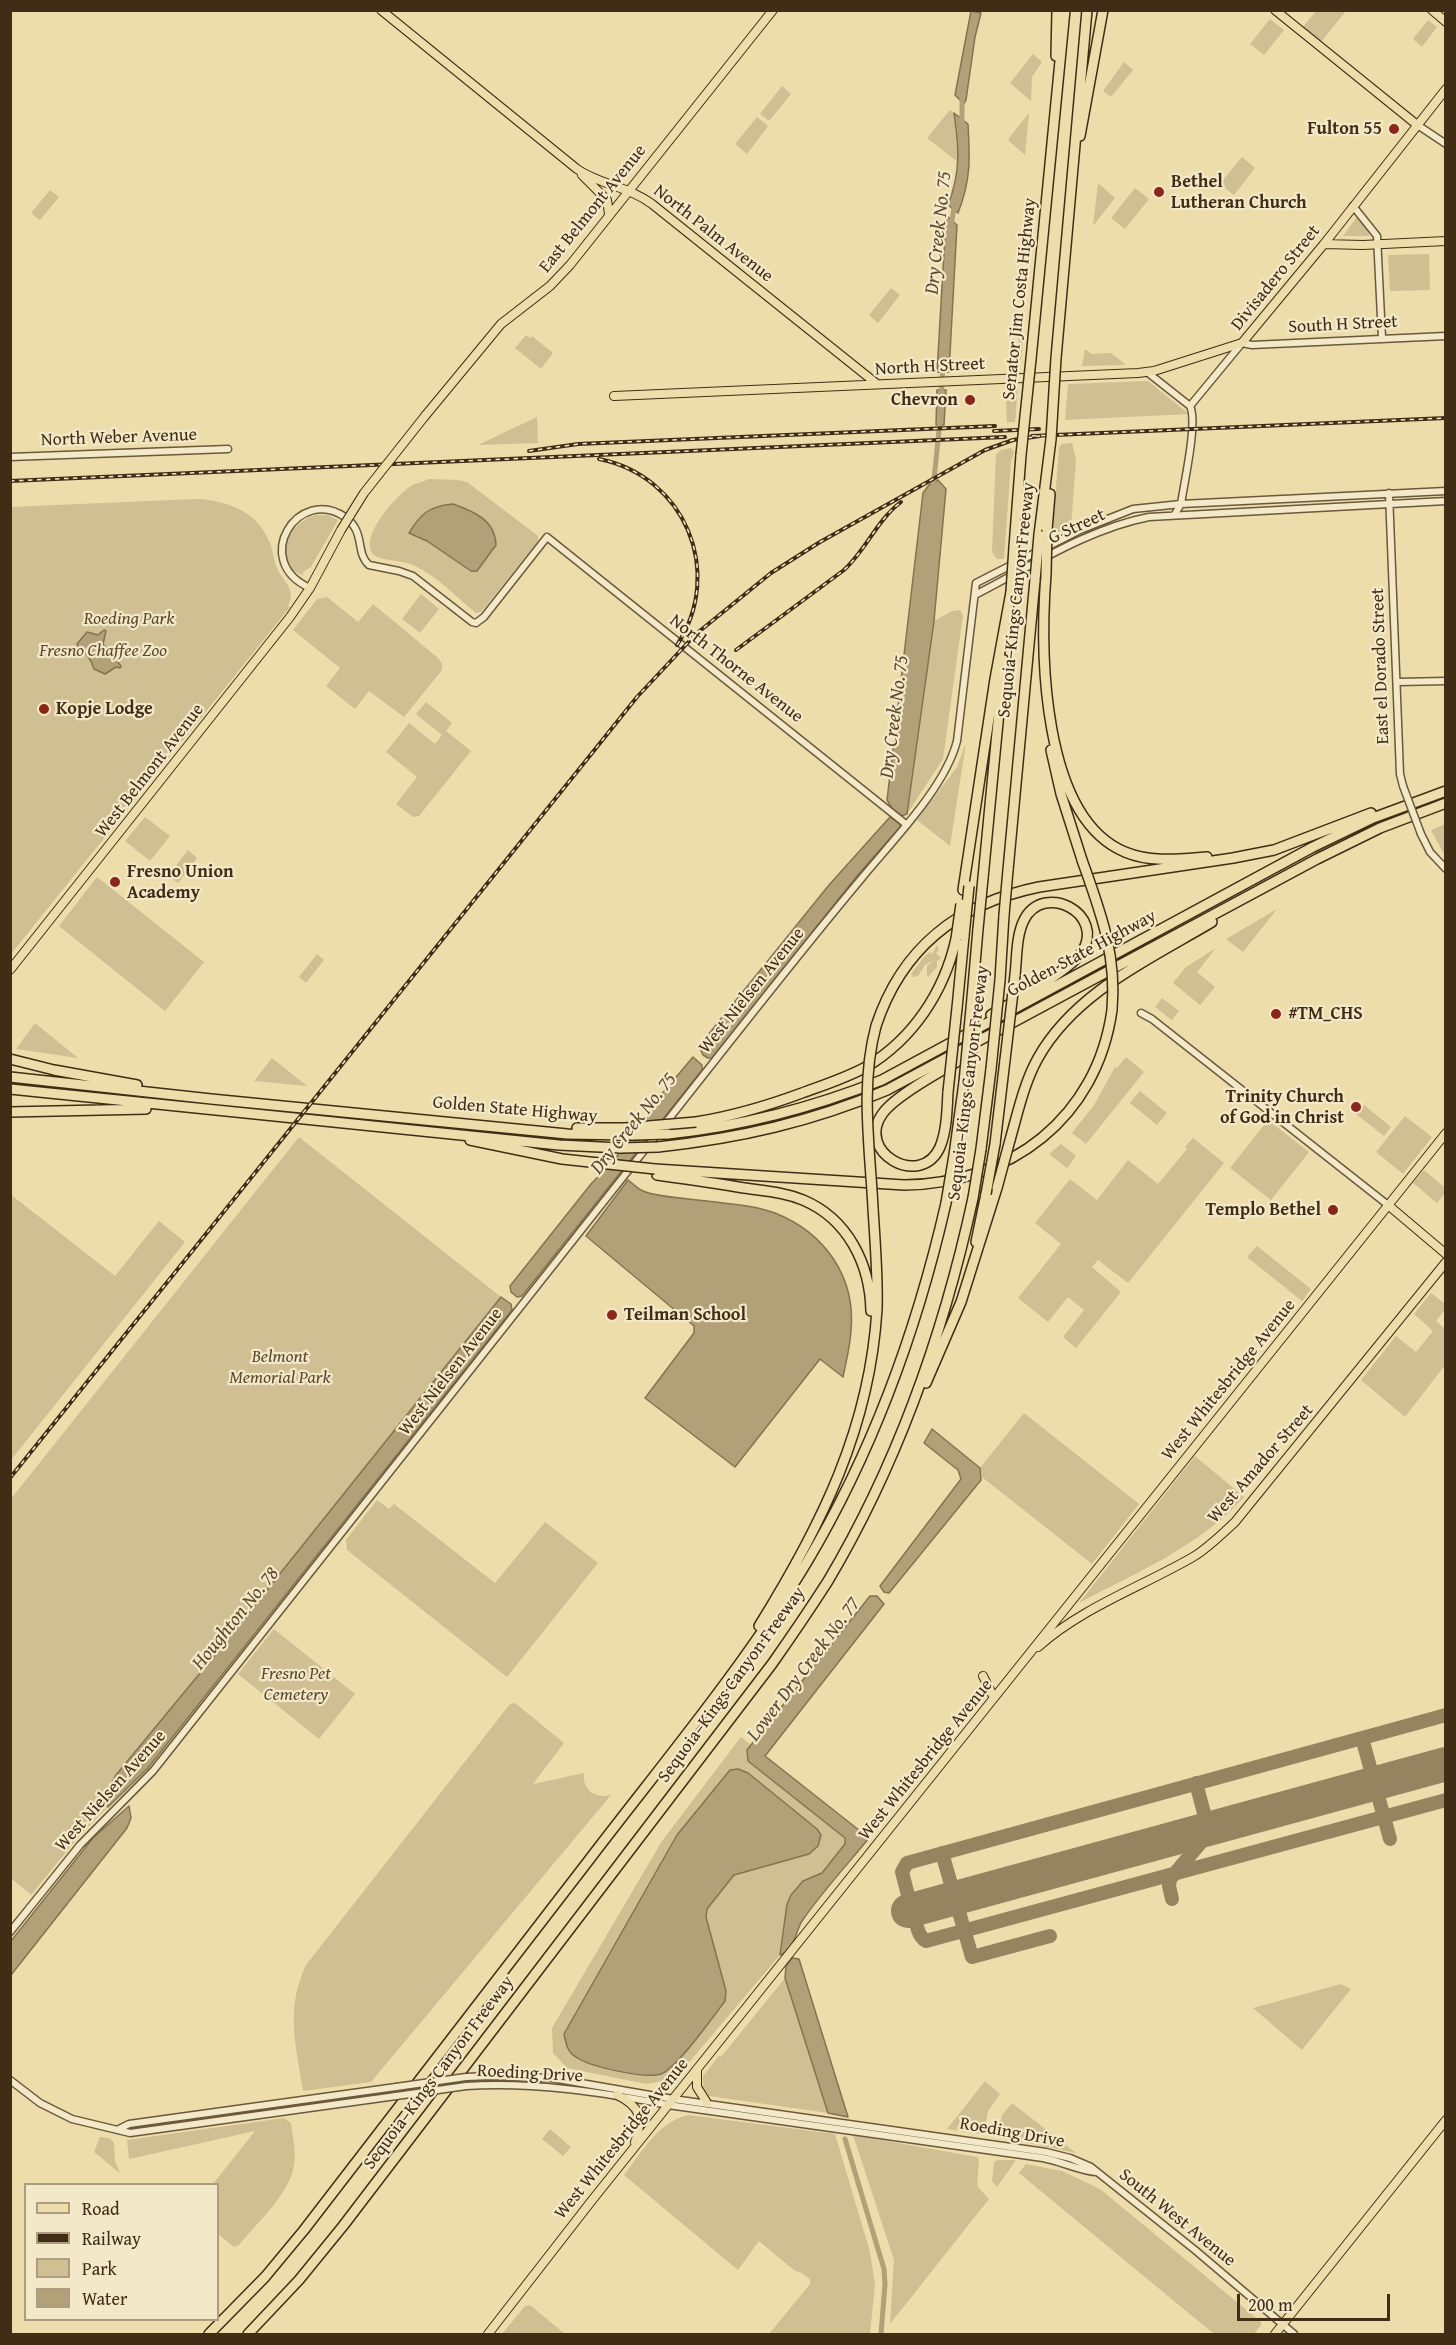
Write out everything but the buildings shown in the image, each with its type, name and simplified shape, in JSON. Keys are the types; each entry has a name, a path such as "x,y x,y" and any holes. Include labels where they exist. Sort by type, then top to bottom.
{"highway":[{"path":"1057,10 1058,45"},
{"path":"1058,45 1065,10"},
{"path":"1082,111 1082,63 1087,10"},
{"path":"1082,111 1093,72 1103,10"},
{"name":"Senator Jim Costa Highway","path":"1011,592 1021,455 1057,91 1058,45"},
{"name":"Sequoia–Kings Canyon Freeway","path":"248,2334 299,2280 357,2207 772,1664 828,1581 850,1540 888,1463 935,1341 955,1273 973,1198 991,1069 1035,579 1043,532 1051,453 1056,358 1073,164 1082,111"},
{"path":"653,1172 904,1185 936,1184 998,1166 1027,1149 1054,1128 1085,1087 1100,1058 1112,1010 1113,972 1110,947 1058,781 1050,746 1046,694 1044,610 1046,574 1043,532"},
{"path":"1011,592 984,757 966,888 960,937 957,1008 948,1092 942,1140 934,1156 920,1165 909,1166 895,1162 880,1148 877,1131 881,1116 888,1107 929,1079 1078,988"},
{"name":"Sequoia–Kings Canyon Freeway","path":"209,2334 265,2277 304,2230 749,1649 803,1559 828,1524 866,1450 897,1373 925,1289 946,1203 964,1082 1011,592"},
{"path":"1046,694 1059,759 1071,794 1086,823 1099,836 1126,853 1150,858 1173,859 1260,853"},
{"path":"803,1559 838,1479 869,1379 876,1326 877,1280 867,1094 869,1056 876,1026 887,997 913,957 947,925 982,903 1008,894 1260,853 1298,842 1366,815 1444,792"},
{"name":"Golden State Highway","path":"10,1077 567,1134 668,1134 721,1128 779,1116 813,1106 882,1080 1321,843 1373,818 1444,792"},
{"name":"Golden State Highway","path":"10,1089 445,1133 621,1148 658,1147 747,1135 793,1124 850,1106 924,1072 1317,859 1380,828 1446,803"},
{"path":"888,1463 930,1375 961,1302 997,1188 1024,1091 1038,1059 1054,1034 1075,1011 1124,975 1317,859"},
{"path":"882,1080 1006,1006 1076,959 1083,951 1087,939 1086,928 1080,914 1066,904 1054,902 1039,906 1029,913 1020,931 1015,975 1005,1060 994,1144 986,1194 961,1302"},
{"path":"402,1117 567,1128 625,1128 696,1122 767,1106 840,1079 876,1060 906,1035 929,1005 945,975 960,937"},
{"path":"10,1059 54,1070 211,1099"},
{"path":"10,1112 194,1108"},
{"path":"445,1133 482,1144 791,1196 822,1210 844,1231 863,1264 869,1285 871,1308 868,1363 851,1443"}],"main road":[{"name":"North Palm Avenue","path":"381,10 577,168 591,177 630,189 667,215 877,384"},
{"name":"East Belmont Avenue","path":"425,416 495,331 514,312 557,279 773,10"},
{"path":"1275,10 1416,124"},
{"path":"1432,10 1446,21"},
{"name":"Divisadero Street","path":"1242,343 1324,244 1416,124 1446,89"},
{"path":"577,168 606,199 609,205 609,216"},
{"path":"1324,244 1446,242"},
{"name":"North H Street","path":"614,396 1147,372 1242,343"},
{"name":"West Belmont Avenue","path":"10,970 245,674 310,588 357,504 425,416"},
{"name":"West Whitesbridge Avenue","path":"488,2334 697,2068 795,1949 1446,1133"},
{"path":"1388,1205 1446,1254"},
{"name":"West Amador Street","path":"1028,1656 1055,1631 1083,1614 1195,1556 1235,1522 1446,1262"},
{"path":"983,1676 994,1698"},
{"path":"697,2068 699,2092 707,2103"},
{"path":"617,2096 631,2102 637,2111 639,2130 632,2151"},
{"path":"1275,2334 1446,2120"}],"street":[{"path":"1416,124 1446,144"},
{"path":"1353,206 1374,230 1379,244 1382,338"},
{"name":"South H Street","path":"1242,343 1446,336"},
{"name":"Divisadero Street","path":"1190,406 1242,343"},
{"path":"1147,372 1190,406 1193,422 1181,504 1175,514"},
{"name":"North Weber Avenue","path":"10,457 228,449"},
{"name":"G Street","path":"975,595 976,583 1080,530 1132,509 1181,504 1446,490"},
{"name":"East el Dorado Street","path":"1389,493 1400,774 1421,834 1430,852 1446,869"},
{"name":"G Street","path":"975,595 1083,539 1125,522 1149,517 1446,501"},
{"path":"1181,504 1184,514"},
{"name":"North Thorne Avenue","path":"310,588 292,578 284,565 282,555 284,535 289,526 300,516 320,510 330,510 344,516 357,531 364,561 374,567 413,576 468,621 476,623 484,617 547,537 905,823"},
{"path":"1080,530 1083,539"},
{"path":"905,823 950,764 957,741 975,595"},
{"path":"1398,682 1446,681"},
{"name":"West Nielsen Avenue","path":"10,1932 81,1845 159,1763 905,823"},
{"path":"1141,1013 1152,1019 1388,1205"},
{"name":"Roeding Drive","path":"118,2129 129,2124 466,2077 552,2078 670,2102 707,2103 1046,2152 1080,2162 1096,2172"},
{"path":"10,2080 40,2103 57,2112 87,2124 118,2129"},
{"name":"Roeding Drive","path":"118,2129 130,2133 466,2086 553,2087 670,2102 1043,2158 1096,2172"},
{"name":"South West Avenue","path":"1096,2172 1195,2250 1294,2334"}],"green space":[{"path":"1316,11 1346,11 1321,42 1303,27"},
{"path":"1270,19 1284,30 1264,55 1250,44"},
{"path":"1428,20 1437,27 1422,47 1413,39"},
{"path":"1033,54 1042,62 1032,77 1031,101 1010,83"},
{"path":"1124,62 1133,70 1111,97 1103,91"},
{"path":"782,86 791,94 769,121 760,114"},
{"path":"950,110 954,113 958,162 927,138"},
{"path":"1029,113 1025,155 1009,141 1009,138"},
{"path":"757,117 768,126 747,154 735,144"},
{"path":"1242,157 1255,168 1234,195 1220,184"},
{"path":"1098,183 1115,198 1093,226"},
{"path":"1135,188 1149,199 1125,229 1111,218"},
{"path":"50,190 59,197 40,220 31,213"},
{"path":"1357,217 1368,230 1369,236 1343,236"},
{"path":"1429,254 1430,290 1390,291 1388,255"},
{"path":"891,288 900,295 878,323 869,315"},
{"path":"1023,325 1021,360 1016,363 1010,356 1019,351 1016,349 1019,339 1018,329"},
{"path":"526,335 530,338 532,336 553,353 541,369 515,348"},
{"path":"1085,349 1092,354 1111,353 1126,365 1082,366"},
{"path":"1148,381 1189,414 1065,420 1068,384"},
{"path":"1005,387 1018,387 1015,422 1007,422"},
{"path":"537,417 538,443 480,445 480,444"},
{"path":"1072,443 1076,460 1071,527 1057,533 1053,528 1059,447 1062,444"},
{"path":"1011,448 1014,452 1011,462 1004,559 997,559 992,552 996,454 1001,450"},
{"path":"429,479 467,482 538,536 538,541 481,612 476,613 438,580 421,569 409,563 380,558 373,554 370,546 371,537 389,507 413,485"},
{"name":"Roeding Park","path":"195,499 228,505 248,514 256,522 269,541 277,568 290,590 288,606 290,607 11,954 11,507"},
{"path":"315,515 327,515 338,520 311,567 303,572 303,575 293,570 287,562 286,544 297,527"},
{"path":"421,594 439,609 420,633 402,619"},
{"path":"327,597 358,622 373,604 438,658 442,664 442,670 404,717 369,691 355,709 326,686 340,668 293,630 317,599"},
{"path":"960,610 963,615 943,759 907,814 934,621 952,611"},
{"path":"426,702 452,723 446,731 471,751 419,816 413,817 396,804 417,777 386,752 409,723 435,744 442,735 416,714"},
{"path":"966,743 950,846 917,820 957,767"},
{"path":"145,817 170,836 150,861 125,841"},
{"path":"1445,824 1445,856 1431,830"},
{"path":"188,850 197,858 178,883 168,876"},
{"path":"97,877 204,962 165,1011 59,926"},
{"path":"1277,909 1243,952 1226,939"},
{"path":"937,945 939,950 936,953 941,958 937,961 937,967 927,976 927,966 934,960 925,965 918,976 913,977 911,974 925,956 930,952 932,954"},
{"path":"1216,948 1197,972 1215,987 1200,1005 1173,983 1186,967"},
{"path":"317,954 324,960 306,983 299,977"},
{"path":"1162,998 1179,1011 1172,1020 1155,1007"},
{"path":"35,1023 78,1058 16,1049"},
{"path":"1126,1057 1144,1072 1086,1144 1072,1133 1094,1105 1115,1067 1117,1068"},
{"path":"272,1058 307,1086 254,1081"},
{"path":"1140,1091 1167,1113 1157,1125 1130,1103"},
{"path":"1364,1105 1391,1127 1384,1136 1356,1114"},
{"path":"1405,1116 1432,1137 1403,1174 1376,1152"},
{"path":"1268,1120 1309,1152 1271,1200 1230,1168"},
{"name":"Belmont Memorial Park","path":"299,1137 501,1297 215,1655 116,1775 105,1796 108,1807 80,1835 31,1895 11,1878 10,1500"},
{"path":"1193,1138 1224,1163 1128,1283 1098,1260 1092,1267 1121,1292 1076,1348 1063,1337 1084,1310 1068,1297 1048,1322 1018,1298 1061,1244 1035,1223 1070,1179 1097,1200 1128,1160 1158,1184 1187,1149 1185,1147"},
{"path":"1061,1144 1076,1156 1067,1168 1049,1154"},
{"path":"1424,1170 1445,1188 1445,1193 1437,1203 1413,1183"},
{"path":"10,1194 115,1276 159,1221 185,1242 11,1460"},
{"path":"1257,1246 1311,1289 1302,1301 1247,1257"},
{"path":"1431,1293 1445,1302 1445,1309 1436,1321 1445,1329 1445,1365 1405,1417 1361,1380 1396,1336 1416,1352 1433,1331 1414,1314"},
{"path":"1024,1413 1139,1504 1092,1564 982,1477 980,1468"},
{"path":"1195,1456 1244,1497 1226,1515 1187,1544 1145,1569 1079,1603"},
{"path":"377,1500 389,1509 394,1504 495,1583 545,1522 598,1563 507,1677 347,1550 346,1540"},
{"name":"Fresno Pet Cemetery","path":"274,1629 355,1694 319,1739 238,1674"},
{"path":"515,1703 564,1743 533,1784 584,1773 585,1784 591,1792 600,1796 611,1795 371,2082 303,2091 295,2042 294,2012 300,1981 306,1965 510,1704"},
{"path":"741,1737 751,1745 747,1750 748,1761 845,1838 845,1844 822,1873 803,1881 787,1904 780,1955 675,2079 646,2084 567,2068 553,2053 552,2028 662,1841"},
{"path":"785,1978 828,2113 709,2096 703,2087 703,2076"},
{"path":"1341,1984 1351,1989 1302,2050 1253,2008"},
{"path":"985,2081 1000,2094 988,2111 984,2131 980,2134 947,2129"},
{"path":"1012,2103 1076,2153 1001,2137 998,2133 1002,2115"},
{"path":"688,2115 835,2134 870,2252 875,2284 870,2334 769,2334 810,2284 810,2279 795,2271 759,2241 738,2270 624,2175 659,2131 678,2118"},
{"path":"284,2118 291,2123 295,2158 290,2180 284,2190 239,2245 234,2247 219,2235 219,2183 214,2183 255,2131 129,2159 127,2140"},
{"path":"550,2129 571,2147 563,2156 542,2139"},
{"path":"853,2135 977,2157 979,2160 977,2186 989,2199 890,2324 894,2260"},
{"path":"100,2137 109,2138 114,2143 115,2161 120,2173 94,2152"},
{"path":"1016,2160 997,2187 992,2181 994,2162"},
{"path":"1026,2164 1062,2171 1100,2189 1261,2322 1261,2325 1254,2334 1214,2334 1019,2173"},
{"path":"530,2305 565,2334 502,2334 525,2306"}],"water":[{"path":"971,11 981,13 964,104 955,95"},
{"path":"954,113 968,124 969,137 967,180 958,213 948,205 958,160"},
{"path":"948,217 957,225 949,372 937,372 946,218"},
{"path":"937,390 946,390 944,425 936,425"},
{"path":"938,480 946,489 934,621 907,814 901,816 893,810 887,800 923,493 929,485"},
{"path":"453,504 482,518 488,523 495,536 496,545 477,571 471,571 427,541 409,533 427,512"},
{"path":"106,631 103,644 121,666 105,674 94,669 77,644 87,632 98,635"},
{"path":"890,817 900,824 900,827 857,876 712,1058 703,1055 699,1046 829,885"},
{"path":"693,1057 702,1065 702,1070 522,1296 517,1297 511,1292 510,1286 591,1184 614,1160 644,1121 650,1108"},
{"path":"628,1180 641,1190 656,1195 741,1205 775,1213 809,1232 834,1259 842,1275 851,1311 848,1354 843,1377 820,1359 735,1467 645,1398 694,1333 694,1326 586,1236"},
{"path":"501,1297 511,1304 512,1310 148,1768 108,1807 105,1796 116,1775 215,1655"},
{"path":"932,1429 980,1468 981,1480 889,1593 884,1592 880,1586 961,1479 958,1470 924,1443"},
{"path":"870,1596 877,1596 884,1604 765,1756 869,1838 802,1921 789,1949 780,1955 787,1904 791,1895 803,1881 822,1873 845,1844 845,1838 748,1761 747,1750"},
{"path":"738,1769 748,1773 817,1829 821,1835 818,1846 809,1854 734,1875 707,1909 706,1917 726,1991 725,2001 668,2070 661,2074 643,2075 583,2061 569,2050 564,2034 677,1835 730,1770"},
{"path":"129,1806 131,1818 127,1828 11,1975 11,1941 93,1838"},
{"path":"792,1958 799,1959 848,2117 828,2113 785,1978 786,1966"}],"waterway":[{"name":"Dry Creek No. 75","path":"962,96 962,125"},
{"name":"Dry Creek No. 75","path":"951,226 955,202"},
{"name":"Dry Creek No. 75","path":"941,396 943,367"},
{"name":"Dry Creek No. 75","path":"933,489 940,421"},
{"name":"Lower Dry Creek No. 77","path":"845,2139 884,2269 881,2334"}],"taxiway":[{"path":"928,1905 917,1906 909,1899 902,1872 907,1863 1446,1715"},
{"path":"1362,1738 1390,1839"},
{"path":"1196,1783 1208,1828"},
{"path":"928,1905 919,1911 916,1918 919,1933 926,1941 1446,1800"},
{"path":"1172,1899 1170,1879 1214,1827"},
{"path":"942,1853 972,1957 1050,1936"}],"runway":[{"path":"908,1911 1446,1764"}],"railway":[{"path":"1032,436 1446,418"},
{"path":"529,451 578,444 995,426"},
{"path":"994,431 1039,429"},
{"path":"10,1478 637,697 696,634 771,573 820,542 985,450 1013,440 1040,436"},
{"path":"10,481 1005,437"},
{"path":"599,459 629,469 654,485 674,506 688,531 696,559 697,588 691,617 677,645"},
{"path":"736,650 844,570 885,517 901,502"}],"place":[{"name":"Fulton 55","path":"1394,129"},
{"name":"Bethel Lutheran Church","path":"1159,192"},
{"name":"Chevron","path":"970,400"},
{"name":"Kopje Lodge","path":"44,709"},
{"name":"Fresno Union Academy","path":"115,882"},
{"name":"#TM_CHS","path":"1276,1014"},
{"name":"Trinity Church of God in Christ","path":"1356,1107"},
{"name":"Templo Bethel","path":"1333,1210"},
{"name":"Teilman School","path":"612,1315"}],"park label":[{"name":"Fresno Chaffee Zoo","path":"103,651"}],"water label":[{"name":"Houghton No. 78","path":"236,1619"}]}
